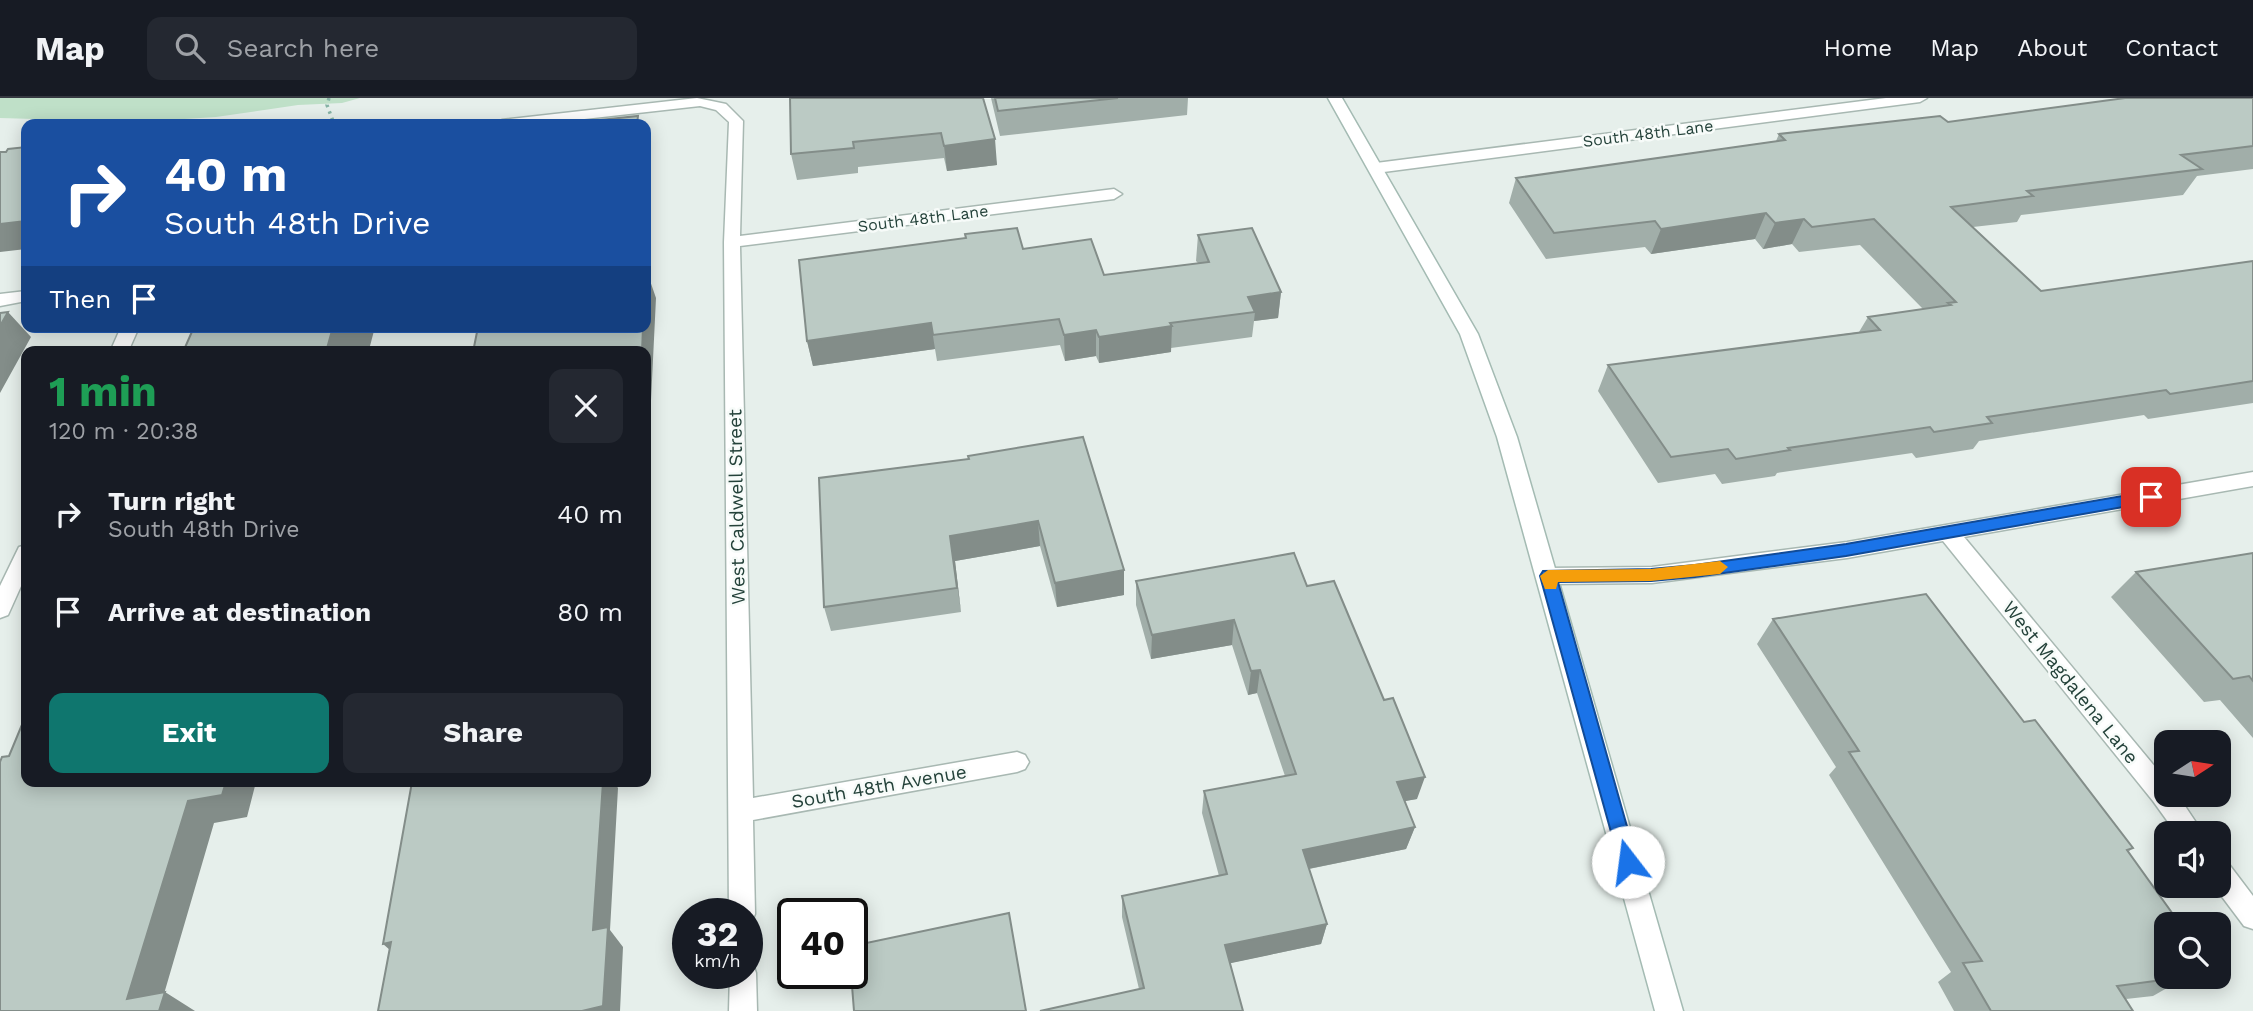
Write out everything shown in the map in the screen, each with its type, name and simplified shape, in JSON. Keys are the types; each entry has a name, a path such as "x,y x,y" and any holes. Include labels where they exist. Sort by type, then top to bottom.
{"street":[{"path":"1335,98 1469,334 1507,437 1669,1011"},
{"name":"South 48th Lane","path":"1376,167 1920,98"},
{"name":"West Caldwell Street","path":"547,119 700,102 722,107 736,121 732,242 742,898"},
{"name":"South 48th Lane","path":"732,242 1114,194"},
{"path":"0,300 21,297"},
{"path":"1548,576 1651,575 1695,571 1846,550 2253,480"},
{"name":"West Magdalena Lane","path":"1948,532 2182,821"},
{"path":"0,609 21,563"},
{"name":"South 48th Avenue","path":"741,811 1017,762"},
{"path":"2231,887 2253,917"},
{"path":"743,989 743,1011"}],"path":[{"path":"329,98 327,105 332,119"}],"green space":[{"path":"0,98 360,98 342,103 298,105 185,119 0,118"}],"building":[{"path":"790,98 983,98 995,139 944,146 941,133 853,142 854,148 791,154"},
{"path":"995,98 1118,98 998,111"},
{"path":"2125,98 2253,98 2253,146 2181,155 2202,169 2027,191 2033,196 1951,207 2041,291 2253,261 2253,381 2170,394 2166,390 1987,417 1992,423 1934,432 1930,427 1788,448 1790,450 1736,459 1728,449 1671,457 1608,365 1880,330 1868,317 1951,305 1948,303 1956,302 1874,219 1812,227 1804,219 1775,223 1766,213 1661,229 1655,221 1554,233 1516,178 1785,140 1779,134 1940,116 1948,122"},
{"path":"638,116 638,119 610,119"},
{"path":"21,148 21,222 0,224 0,152 6,152 8,149"},
{"path":"1017,228 1023,249 1091,239 1104,275 1209,262 1198,235 1252,228 1281,292 1248,297 1255,312 1170,323 1172,326 1099,337 1096,330 1064,335 1059,319 933,335 931,323 807,341 799,260 966,238 965,234"},
{"path":"8,312 0,326 0,313"},
{"path":"191,333 331,333 328,346 186,346"},
{"path":"477,333 643,333 642,346 474,346"},
{"path":"1083,437 1124,570 1055,583 1038,521 950,536 957,588 824,607 819,478 969,459 968,456"},
{"path":"1294,553 1307,586 1334,581 1384,700 1393,698 1425,777 1397,782 1415,827 1303,850 1327,924 1225,945 1243,1011 1040,1011 1144,988 1122,896 1227,874 1204,791 1296,774 1260,670 1251,671 1234,620 1152,635 1136,581"},
{"path":"2253,553 2253,681 2249,676 2233,679 2136,572"},
{"path":"1926,594 2024,722 2035,720 2133,848 2127,850 2154,888 2154,898 2161,898 2171,912 2154,912 2154,981 2117,986 2133,1011 1991,1011 1963,963 1982,961 1849,752 1859,751 1773,619"},
{"path":"21,727 21,787 224,787 222,795 188,801 127,999 165,992 159,1011 0,1011 0,762 2,757 9,756"},
{"path":"411,787 603,787 593,930 608,927 603,1006 582,1011 378,1011 391,942 383,944"},
{"path":"1009,913 1026,1011 854,1011 852,989 868,989 868,943"}],"slow traffic":[{"path":"1551,585 1548,576 1651,575 1720,567"}],"route":[{"path":"1628,862 1548,576 1651,575 1695,571 1846,550 2151,497"}]}
